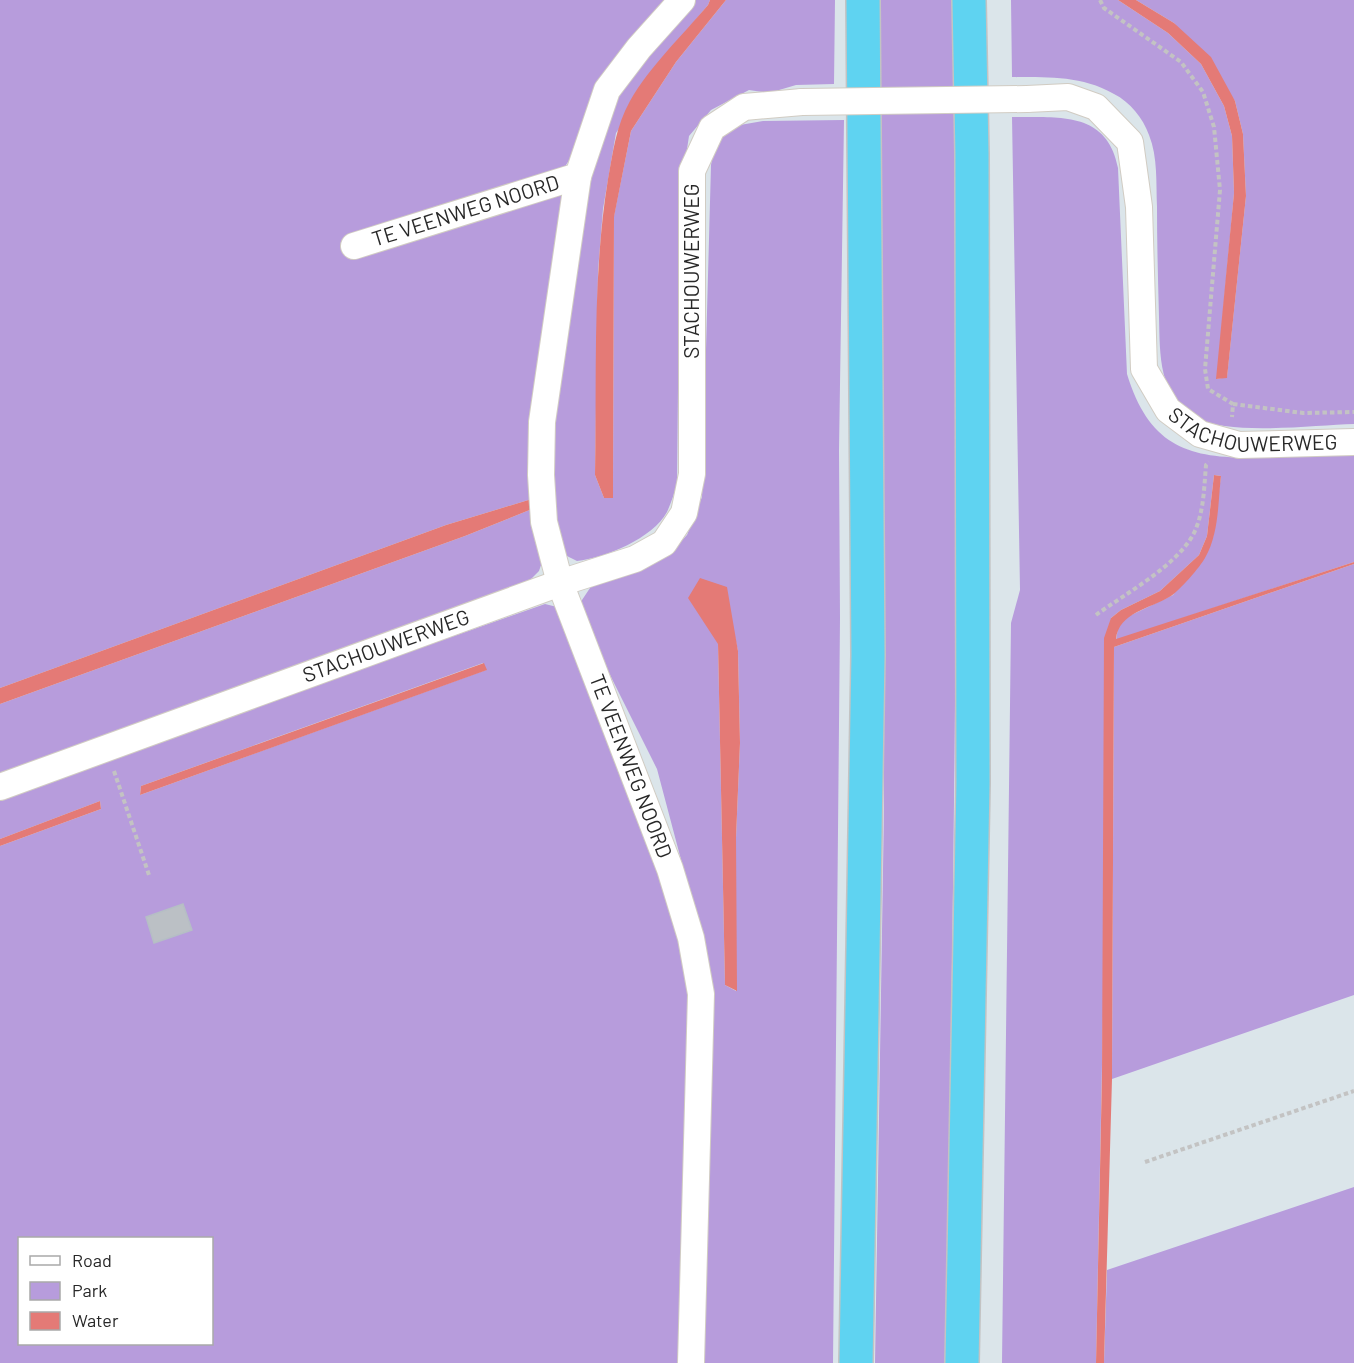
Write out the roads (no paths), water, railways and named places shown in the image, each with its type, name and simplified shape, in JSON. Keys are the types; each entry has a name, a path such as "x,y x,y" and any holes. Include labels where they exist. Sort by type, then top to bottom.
{"highway":[{"path":"856,1363 868,655 862,0"},
{"path":"962,1363 973,783 972,154 969,0"}],"street":[{"name":"TE VEENWEG NOORD","path":"682,0 639,48 607,90 578,176 542,422 541,475 544,522 560,583 670,869 692,938 701,994 691,1363"},
{"name":"STACHOUWERWEG","path":"0,787 560,583 635,558 664,543 684,513 692,474 692,171 712,128 744,107 802,102 1068,97 1096,107 1130,142 1139,207 1144,369 1168,410 1200,434 1239,445 1354,441"},
{"name":"TE VEENWEG NOORD","path":"354,246 578,176"}],"water":[{"path":"710,0 726,0 676,62 631,131 614,217 613,498 604,498 595,475 596,327 603,216 613,149 621,120 638,88"},
{"path":"1118,0 1136,0 1174,23 1211,57 1235,101 1243,134 1246,196 1227,378 1216,379 1234,193 1232,136 1224,106 1201,64 1168,33"},
{"path":"1214,475 1221,476 1218,507 1213,539 1205,558 1190,578 1171,596 1129,617 1118,630 1116,639 1354,562 1354,564 1114,647 1112,1079 1104,1363 1096,1363 1102,1073 1104,638 1111,618 1121,610 1160,591 1199,555 1207,536"},
{"path":"535,498 537,507 465,536 0,704 0,688 446,525"},
{"path":"700,578 727,587 738,651 740,743 736,838 737,991 725,985 718,644 688,598"},
{"path":"484,663 487,670 140,795 141,786"},
{"path":"100,801 101,809 0,846 0,839"}]}
